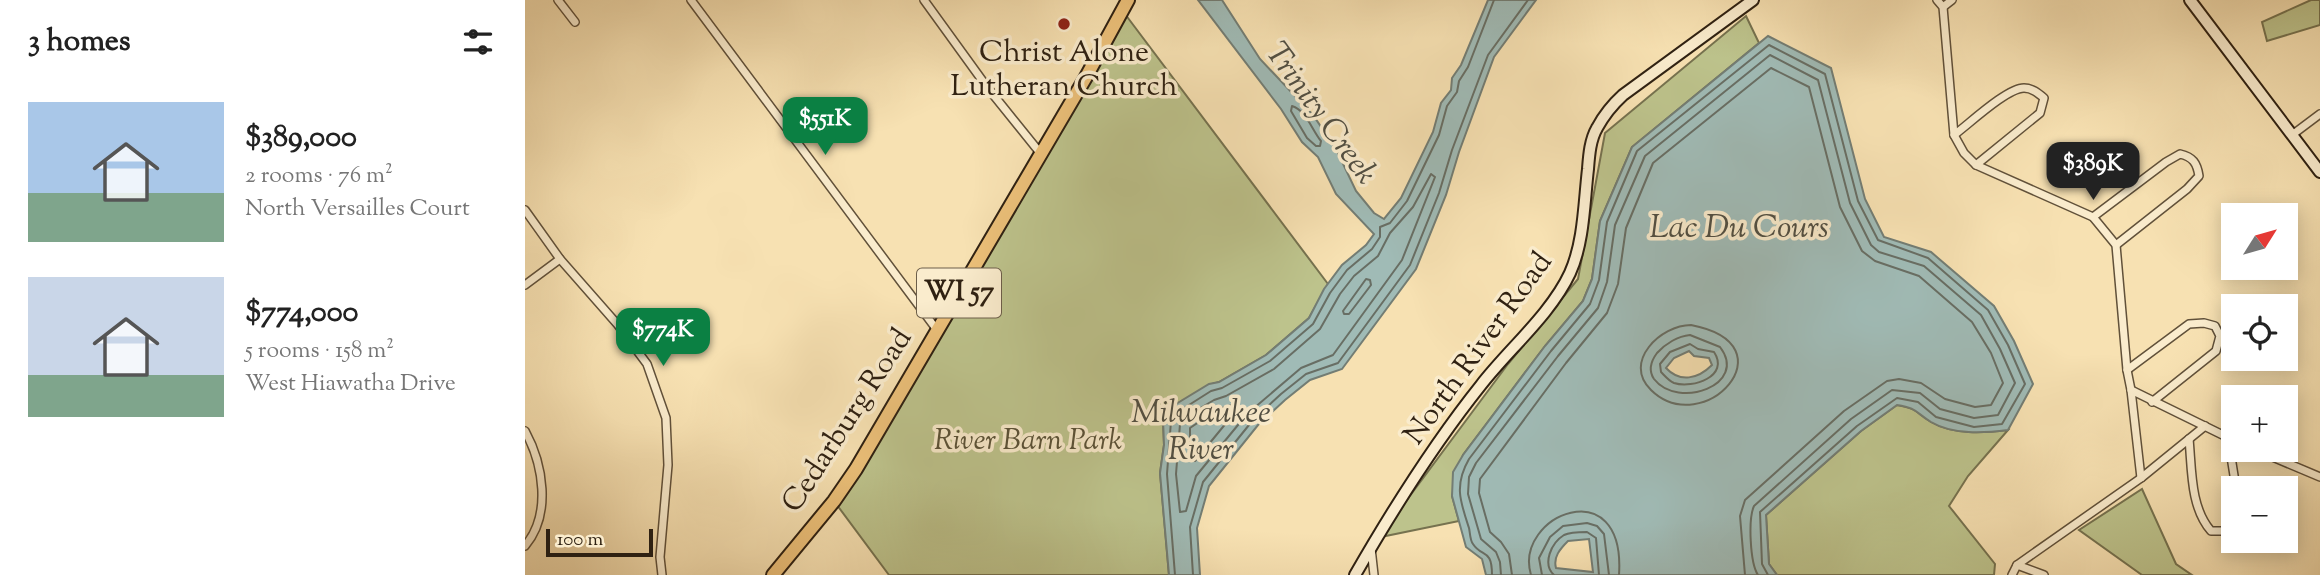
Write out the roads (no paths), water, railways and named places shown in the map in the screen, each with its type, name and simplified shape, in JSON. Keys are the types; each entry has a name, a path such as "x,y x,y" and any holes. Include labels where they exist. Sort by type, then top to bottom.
{"main road":[{"name":"Cedarburg Road","path":"773,575 834,501 856,469 1128,0"}],"street":[{"path":"558,0 575,22"},
{"path":"691,0 937,330"},
{"path":"924,0 987,87 1041,154"},
{"name":"North River Road","path":"1355,575 1402,495 1466,405 1549,304 1569,275 1579,243 1590,151 1595,131 1607,110 1623,95 1753,0"},
{"path":"1952,0 1940,3 1954,135 1964,153 1976,165 2092,218 2116,245 2127,370 2141,478"},
{"path":"2190,0 2320,172"},
{"path":"1954,135 2008,94 2022,88 2034,90 2044,98 2041,113 1976,165"},
{"path":"2292,135 2320,114"},
{"path":"2092,218 2166,162 2180,154 2190,156 2198,165 2199,176 2187,189 2116,245"},
{"path":"525,210 560,259 618,325 647,364 666,418 668,466 660,557 662,575"},
{"path":"525,285 560,259"},
{"path":"2127,370 2189,324 2204,323 2215,326 2220,336 2216,351 2152,402"},
{"path":"2131,390 2221,434"},
{"path":"2012,575 2017,565 2141,478 2205,426"},
{"path":"525,431 535,449 543,494 538,519 525,546"},
{"path":"2189,439 2197,505 2202,522 2211,531 2221,531"},
{"path":"2284,462 2320,477"},
{"path":"1371,548 1374,575"},
{"path":"2017,565 2044,575"}],"water":[{"name":"Milwaukee River","path":"1198,0 1222,0 1260,59 1313,115 1336,149 1356,191 1374,213 1384,219 1401,198 1433,132 1441,103 1451,90 1452,78 1461,65 1488,0 1536,0 1494,57 1446,195 1416,269 1342,369 1310,380 1258,425 1209,486 1197,528 1200,575 1169,575 1160,473 1164,445 1163,419 1176,404 1266,355 1309,318 1324,289 1342,265 1366,245 1374,234 1336,194 1318,157 1302,142 1281,109"},
{"name":"Lac Du Cours","path":"1768,36 1831,68 1865,199 1884,237 1931,252 1994,306 2014,341 2033,384 2008,430 1979,432 1949,429 1931,422 1912,409 1897,405 1861,431 1766,515 1769,564 1777,575 1486,575 1482,559 1466,547 1452,496 1453,472 1545,346 1583,301 1592,279 1600,221 1632,147","holes":["1689,351 1694,356 1709,358 1712,365 1689,377 1677,376 1666,368 1674,358","1589,539 1593,572 1556,568 1556,557 1568,541"]}],"place":[{"name":"Christ Alone Lutheran Church","path":"1064,24"}],"water label":[{"name":"Trinity Creek","path":"1320,114"}],"park label":[{"name":"River Barn Park","path":"1028,441"}]}
